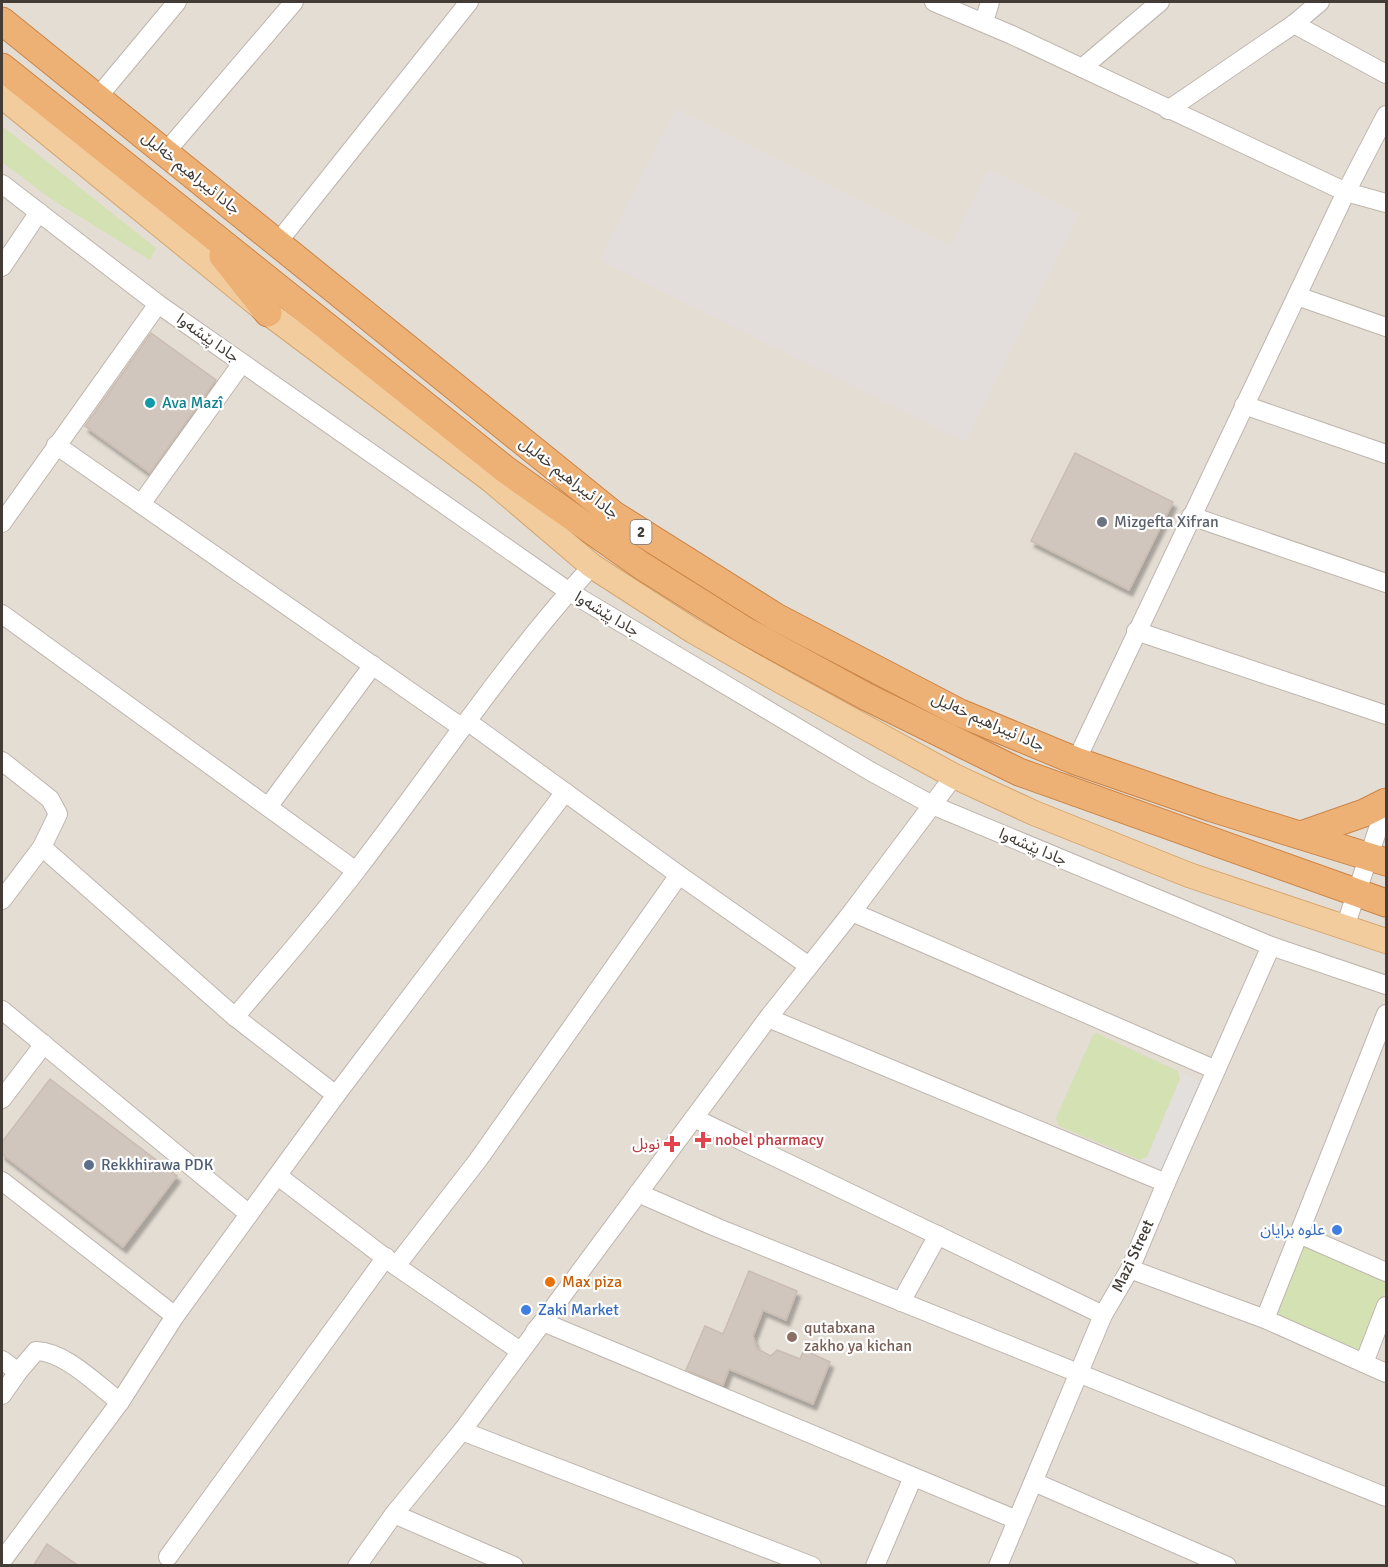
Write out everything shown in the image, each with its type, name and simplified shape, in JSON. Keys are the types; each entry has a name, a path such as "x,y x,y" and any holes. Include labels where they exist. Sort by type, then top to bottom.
{"highway":[{"name":"جادا ئیبراهیم خەلیل","path":"2,21 614,515 776,617 960,713 1076,761 1212,808 1377,859"},
{"name":"جادا ئیبراهیم خەلیل","path":"2,67 506,470 642,566 744,630 867,698 1019,772 1386,903"},
{"path":"182,210 268,313"},
{"path":"1300,835 1386,804"}],"main road":[{"path":"2,96 268,313 492,481 592,566 693,631 954,776 1034,813 1189,875 1386,941"}],"street":[{"path":"97,98 177,2"},
{"path":"165,153 294,2"},
{"path":"278,242 469,2"},
{"path":"984,22 990,2"},
{"path":"1082,68 1160,2"},
{"path":"1168,110 1294,24 1320,2"},
{"path":"944,3 1346,192 1386,203"},
{"path":"1294,24 1386,74"},
{"path":"1076,761 1346,192 1386,115"},
{"name":"جادا پێشەوا","path":"2,184 158,304 568,591 870,771 932,805 1271,946 1386,985"},
{"path":"2,267 39,212"},
{"path":"1297,296 1386,327"},
{"path":"2,523 158,304"},
{"path":"141,504 242,363"},
{"path":"1244,405 1386,454"},
{"path":"56,445 373,665 565,792 809,966"},
{"path":"1191,516 1386,583"},
{"path":"235,1017 356,871 464,724 568,591 592,566"},
{"path":"2,614 356,871"},
{"path":"1136,631 1386,715"},
{"path":"268,807 373,665"},
{"path":"2,761 50,799 58,814 42,847 2,900"},
{"path":"357,1566 394,1514 462,1431 768,1018 852,912 954,776"},
{"path":"2,1561 120,1402 175,1316 336,1095 565,792"},
{"path":"1345,927 1356,893 1377,859 1386,804"},
{"path":"42,847 235,1017 336,1095"},
{"path":"169,1563 391,1262 478,1160 679,875"},
{"path":"852,912 1216,1070"},
{"name":"Mazi Street","path":"998,1566 1103,1315 1130,1269 1271,946"},
{"path":"2,1010 249,1214"},
{"path":"1266,1319 1386,1014"},
{"path":"768,1018 1166,1183"},
{"path":"2,1100 44,1044"},
{"path":"694,1118 1103,1315"},
{"path":"278,1176 391,1262 520,1352"},
{"path":"2,1181 175,1316"},
{"path":"638,1193 718,1228 1386,1497"},
{"path":"1299,1234 1386,1272"},
{"path":"901,1302 938,1236"},
{"path":"1130,1269 1266,1319 1386,1373"},
{"path":"1364,1363 1386,1306"},
{"path":"534,1332 543,1322 1017,1520"},
{"path":"2,1395 36,1351 49,1352 64,1359 120,1402"},
{"path":"2,1360 18,1372"},
{"path":"462,1431 812,1566"},
{"path":"875,1566 913,1477"},
{"path":"1034,1482 1227,1566"},
{"path":"394,1514 514,1566"}],"shaded area":[{"path":"2,2 1386,2 1386,1565 2,1565"},
{"path":"676,109 950,246 989,169 1079,214 965,442 600,260"},
{"path":"1178,1071 1204,1083 1165,1173 1140,1160 1147,1157 1180,1079"}],"green space":[{"path":"2,126 156,248 150,260 51,199 2,162"},
{"path":"1096,1033 1178,1071 1180,1079 1147,1157 1140,1160 1059,1126 1056,1118 1093,1035"},
{"path":"1304,1242 1386,1278 1386,1289 1360,1352 1276,1315"}],"building":[{"name":"Ava Mazî","path":"151,333 216,380 150,473 85,426"},
{"name":"Mizgefta Xifran","path":"1075,453 1173,502 1129,590 1031,541"},
{"name":"Rekkhirawa PDK","path":"50,1079 177,1176 123,1247 2,1154 2,1142"},
{"path":"749,1271 797,1291 786,1320 763,1310 753,1336 757,1349 771,1356 777,1350 800,1359 804,1350 830,1362 813,1404 729,1369 723,1385 686,1370 705,1326 723,1334"},
{"path":"47,1544 79,1566 33,1566"}],"place":[{"name":"Ava Mazî","path":"150,403"},
{"name":"Mizgefta Xifran","path":"1102,522"},
{"name":"nobel pharmacy","path":"703,1140"},
{"name":"نوبل","path":"672,1144"},
{"name":"Rekkhirawa PDK","path":"89,1165"},
{"name":"علوه برايان","path":"1337,1230"},
{"name":"Max piza","path":"550,1282"},
{"name":"Zaki Market","path":"526,1310"},
{"name":"qutabxana zakho ya kichan","path":"792,1337"}]}
